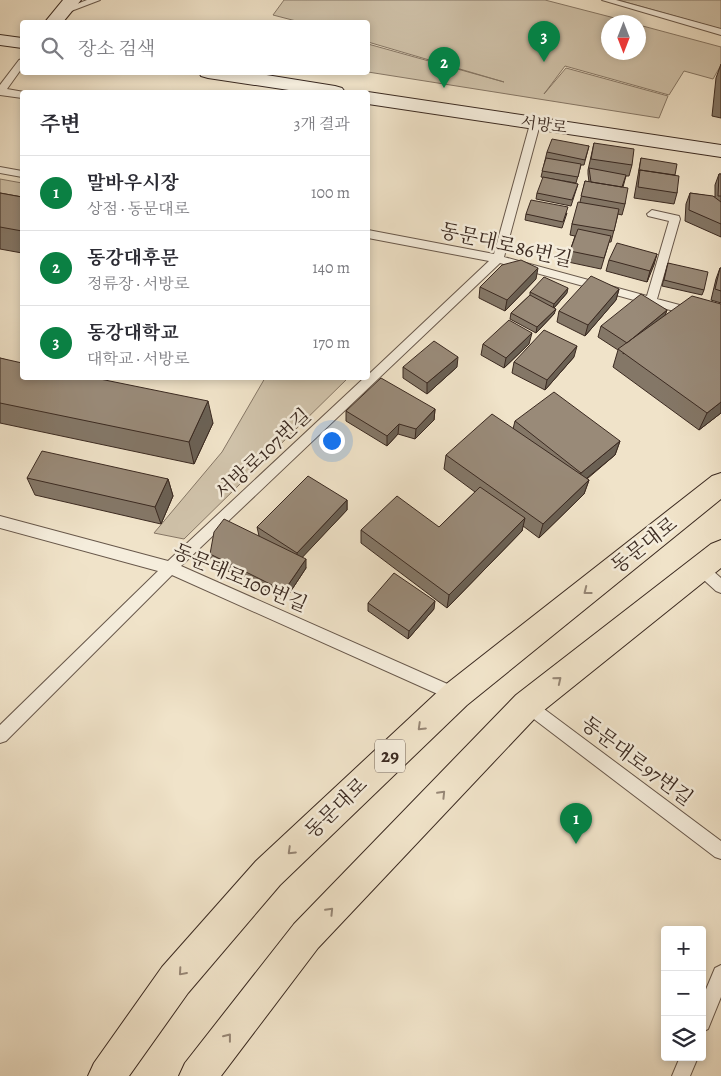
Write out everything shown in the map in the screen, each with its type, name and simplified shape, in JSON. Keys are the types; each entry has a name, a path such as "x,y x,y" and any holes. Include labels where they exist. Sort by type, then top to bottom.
{"main road":[{"path":"0,40 20,43"},
{"path":"227,75 321,90"},
{"name":"서방로","path":"370,98 721,151"},
{"name":"동문대로","path":"107,1076 175,980 268,873 456,695 721,484"},
{"path":"198,1076 306,936 527,705 714,569"}],"lane":[{"path":"63,11 96,0"},
{"path":"606,0 721,32"},
{"path":"20,65 0,91 20,95"},
{"path":"498,259 535,124"},
{"path":"0,170 20,174"},
{"path":"651,301 675,219 652,214"},
{"name":"동문대로86번길","path":"370,234 498,259 721,320"},
{"name":"서방로107번길","path":"370,380 498,259"},
{"name":"서방로107번길","path":"0,736 170,568 370,380"},
{"name":"동문대로100번길","path":"0,522 170,568 456,695"},
{"name":"동문대로97번길","path":"527,705 721,851"},
{"path":"704,1016 721,974"},
{"path":"682,1076 688,1061"}],"shaded area":[{"path":"284,0 545,0 603,15 601,15 601,60 646,60 646,27 721,47 721,65 713,79 684,71 669,95 565,66 544,94 566,68 668,96 659,118 370,72 370,45 504,82 370,43 370,20 292,20 273,15"},
{"path":"618,0 721,0 721,29"},
{"path":"0,179 20,183 20,212 0,207"},
{"path":"264,380 346,380 184,539 154,533 222,452"}],"building":[{"path":"552,139 589,146 585,160 547,152"},
{"path":"594,143 634,149 632,165 591,159"},
{"path":"546,158 581,164 578,177 542,171"},
{"path":"641,158 677,164 675,175 639,171"},
{"path":"589,168 626,175 622,187 591,182"},
{"path":"640,170 679,176 677,193 638,187"},
{"path":"719,174 721,174 721,196 718,196"},
{"path":"543,177 578,184 572,200 537,193"},
{"path":"585,181 628,188 625,204 581,196"},
{"path":"0,193 20,197 20,231 0,227"},
{"path":"690,193 713,196 721,202 721,224 689,210"},
{"path":"531,200 568,207 563,222 526,214"},
{"path":"578,202 619,209 614,231 572,224"},
{"path":"578,229 611,236 604,258 570,251"},
{"path":"617,243 657,254 650,271 609,260"},
{"path":"521,260 538,268 507,300 480,287 502,265"},
{"path":"668,263 708,272 704,290 664,280"},
{"path":"721,268 721,291 715,289"},
{"path":"591,276 619,289 588,325 559,311"},
{"path":"544,277 568,288 554,304 530,292"},
{"path":"641,294 667,310 627,343 601,326"},
{"path":"530,295 556,309 537,327 511,313"},
{"path":"692,296 721,304 721,402 707,413 618,349"},
{"path":"509,320 532,333 506,358 483,344"},
{"path":"544,330 577,346 547,380 514,362"},
{"path":"434,341 458,357 427,383 403,367"},
{"path":"0,358 20,363 20,380 105,380 208,401 189,442 0,403"},
{"path":"381,378 435,409 416,429 399,424 387,436 346,411"},
{"path":"554,392 620,441 581,473 515,421"},
{"path":"492,414 589,480 543,524 446,455"},
{"path":"42,451 168,479 155,507 27,478"},
{"path":"308,476 347,500 297,553 257,527"},
{"path":"480,487 525,518 449,595 361,530 397,496 439,527"},
{"path":"224,519 306,559 284,591 210,554 214,532"},
{"path":"394,573 435,601 409,631 368,603"}],"place":[{"name":"동강대학교","path":"544,62"},
{"name":"동강대후문","path":"444,88"},
{"name":"말바우시장","path":"576,844"}]}
